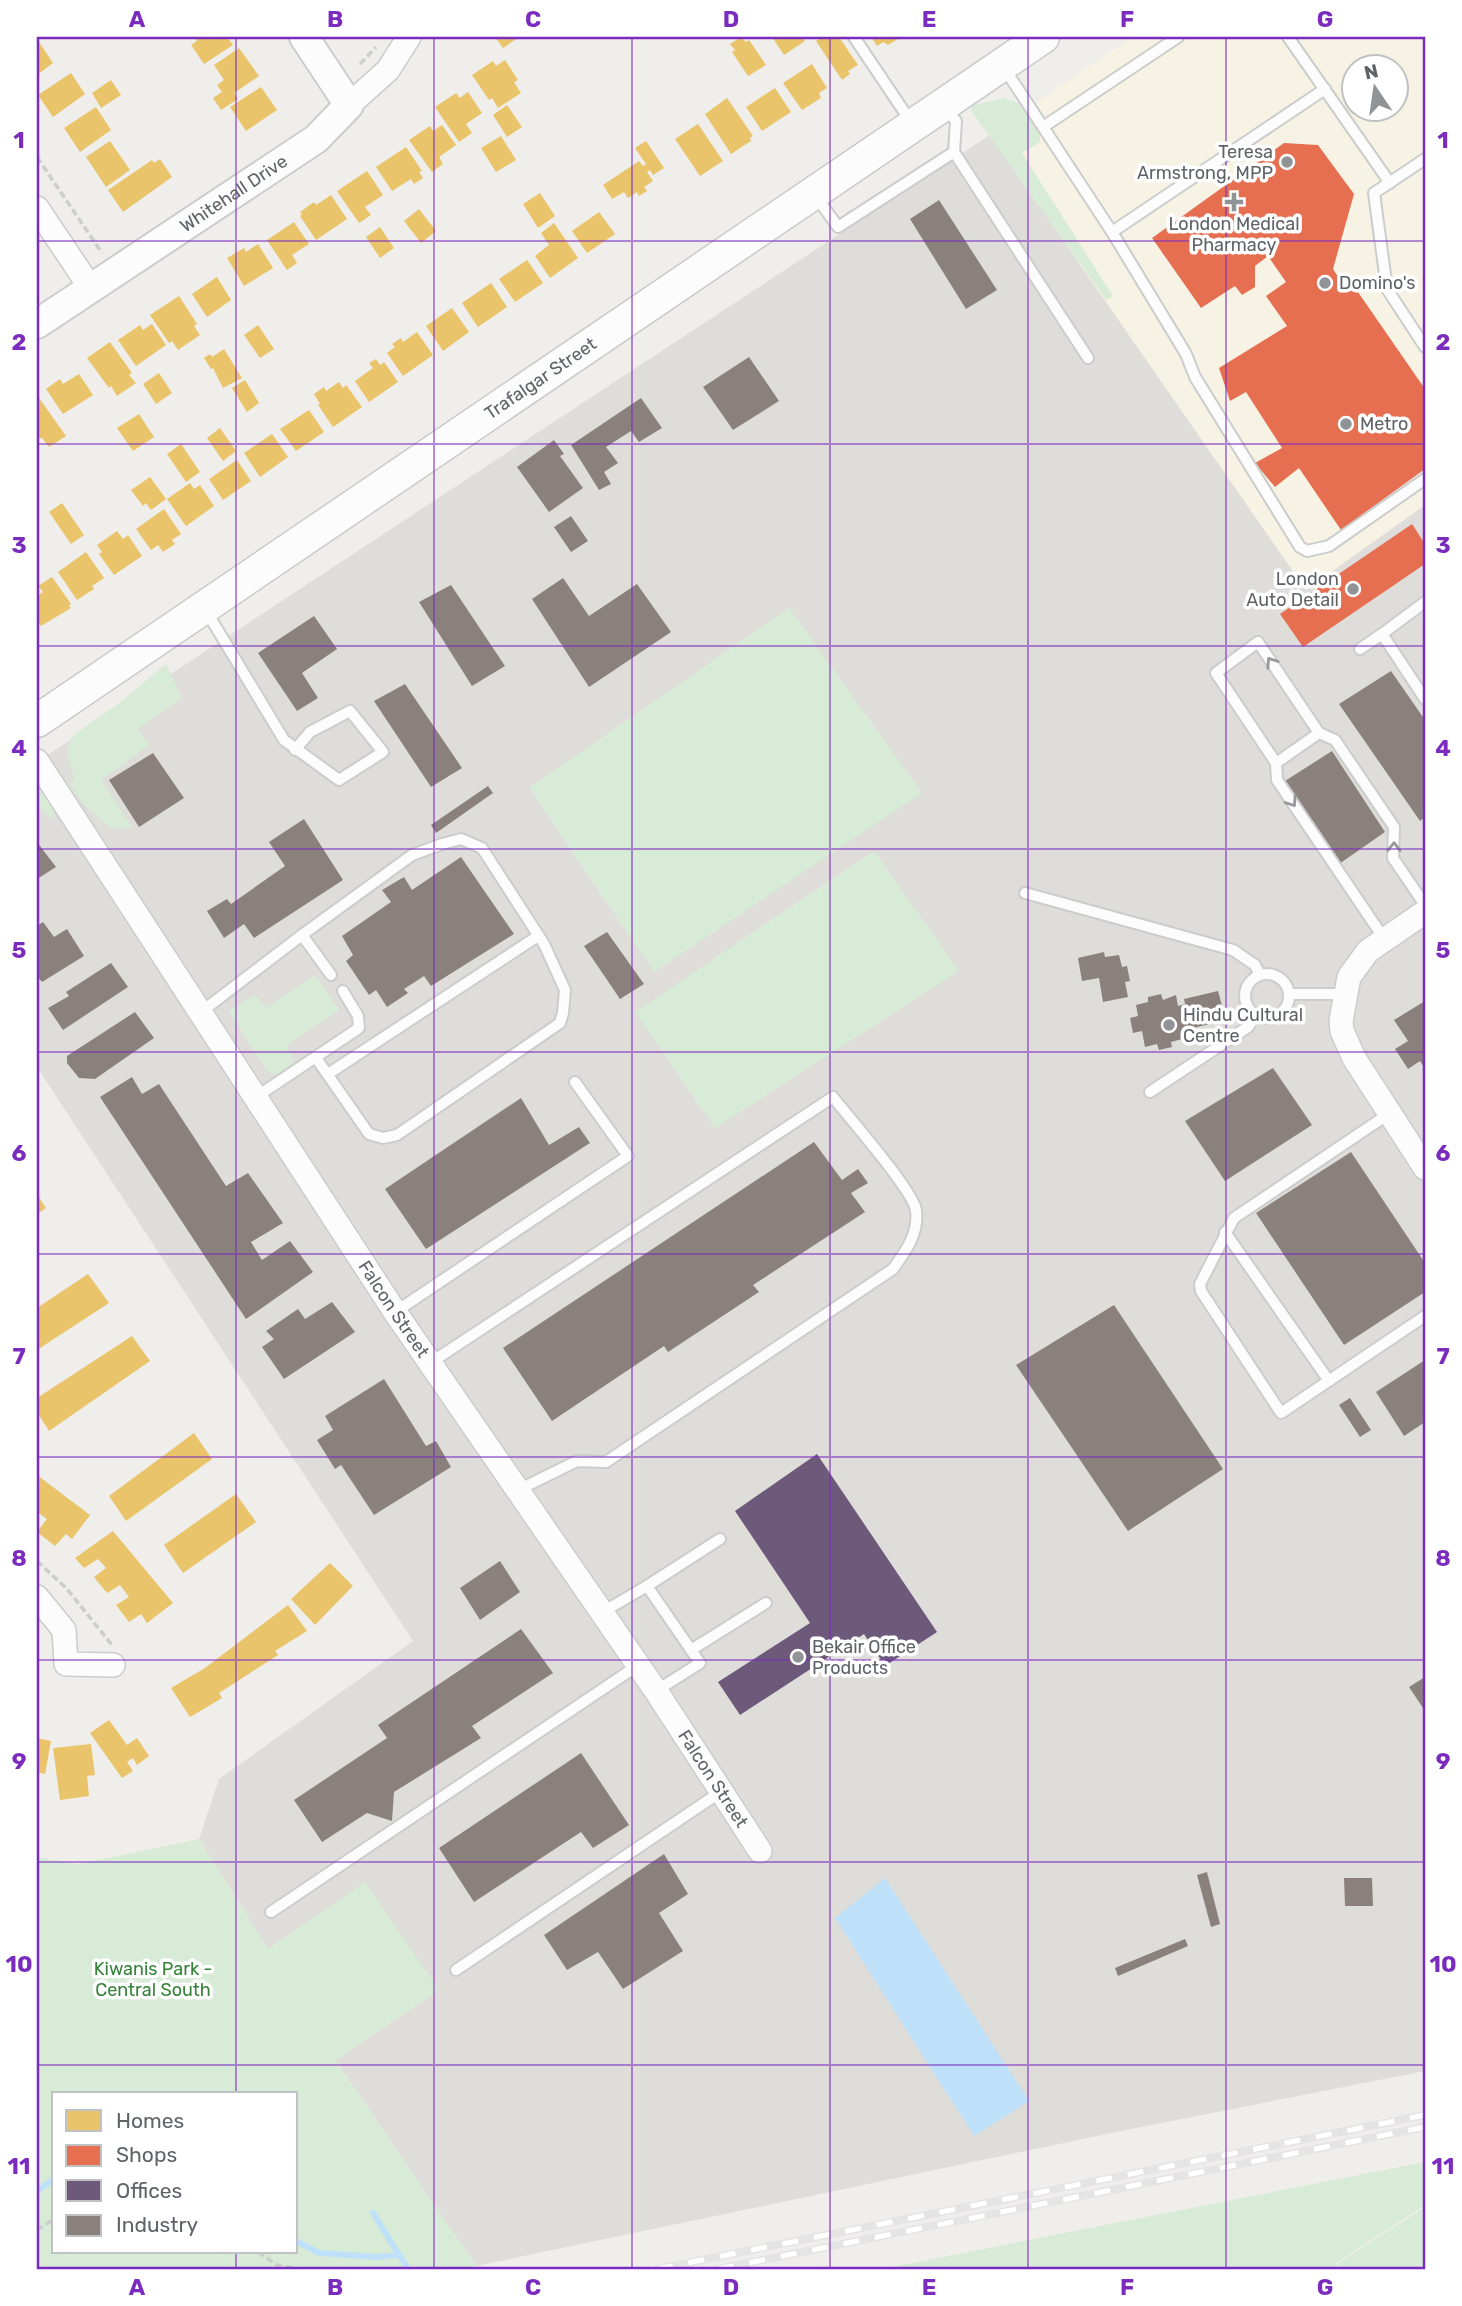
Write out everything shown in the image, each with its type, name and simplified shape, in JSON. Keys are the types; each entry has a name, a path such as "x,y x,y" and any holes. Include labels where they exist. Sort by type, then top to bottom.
{"main road":[{"name":"Trafalgar Street","path":"37,721 1043,37"}],"street":[{"path":"304,37 349,105"},
{"name":"Whitehall Drive","path":"37,324 90,286 316,138 388,70 409,37"},
{"path":"37,208 90,286"},
{"name":"Falcon Street","path":"37,761 395,1312 656,1691 761,1851"},
{"path":"1422,1156 1354,1058 1342,1031 1349,977 1368,951 1425,912"},
{"path":"37,1597 64,1630 66,1664 114,1657"}],"lane":[{"path":"854,37 913,125"},
{"path":"1043,127 1178,37"},
{"path":"1288,37 1390,183"},
{"path":"1001,65 1112,232 1186,354 1195,377 1300,547 1307,551 1329,547 1425,479"},
{"path":"1112,232 1325,89"},
{"path":"943,105 956,121 954,152 1088,358"},
{"path":"814,192 838,227 954,152"},
{"path":"1425,159 1374,193 1387,289 1425,347"},
{"path":"1360,649 1425,602"},
{"path":"204,606 284,740 295,750 339,780 383,752 350,711 310,732 295,750"},
{"path":"1382,634 1425,699"},
{"path":"1385,940 1277,780 1276,763 1216,673 1258,642 1319,733 1335,740 1394,827 1393,858 1425,905"},
{"path":"1276,763 1319,733"},
{"path":"201,1012 412,855 461,839 482,848 538,936 565,990 563,1013 559,1023 397,1135 383,1139 369,1134 316,1058"},
{"path":"1025,893 1233,950 1255,965 1260,975"},
{"path":"302,935 331,975"},
{"path":"328,1074 538,936"},
{"path":"1275,974 1286,984 1289,994 1287,1006 1276,1016 1262,1017 1251,1010 1245,997 1248,984 1260,975 1275,974"},
{"path":"256,1097 359,1028 359,1016 343,991"},
{"path":"1289,994 1345,994"},
{"path":"1150,1093 1248,1027 1256,1015"},
{"path":"395,1312 628,1156 575,1082"},
{"path":"430,1363 833,1097 902,1184 916,1209 913,1241 893,1269 606,1462 577,1461 518,1490"},
{"path":"1390,1113 1234,1218 1200,1284 1201,1292 1281,1413 1425,1316"},
{"path":"1225,1232 1329,1381"},
{"path":"601,1613 720,1539"},
{"path":"647,1586 700,1663 656,1691"},
{"path":"691,1650 766,1603"},
{"path":"271,1912 637,1666"},
{"path":"456,1970 722,1791"}],"path":[{"path":"354,71 377,45"},
{"path":"37,156 105,258"},
{"path":"37,1561 67,1590 109,1638 114,1657"},
{"path":"37,2230 52,2220"},
{"path":"261,2254 277,2265 299,2269"}],"shaded area":[{"path":"1132,37 1425,37 1425,505 1306,591 1178,412 990,135"},
{"path":"990,135 1306,590 1425,505 1425,2071 1121,2131 476,2266 335,2060 438,1990 268,1949 199,1839 219,1779 413,1641 37,1067 37,762"}],"green space":[{"path":"1003,98 1020,103 1040,130 1040,142 1022,153 1113,296 1106,300 973,113 971,106"},
{"path":"789,608 922,793 654,972 529,788"},
{"path":"166,664 182,698 138,729 149,745 101,780 132,827 111,828 84,805 69,783 75,780 67,754 69,742 75,734 118,704"},
{"path":"37,786 55,811 51,819 37,805"},
{"path":"874,851 959,971 715,1128 635,1012"},
{"path":"315,975 339,1010 286,1046 295,1062 278,1074 268,1072 229,1011 255,995 266,1008"},
{"name":"Kiwanis Park - Central South","path":"199,1839 268,1949 365,1882 439,1990 335,2060 476,2266 459,2269 37,2269 37,1857 78,1864"},
{"path":"1425,2162 1425,2205 1336,2263 1339,2269 882,2269"},
{"path":"1425,2207 1425,2269 1341,2269 1337,2264"}],"water":[{"path":"885,1878 1029,2101 974,2136 835,1918"}],"building: Homes":[{"path":"194,37 227,37 233,45 204,64 191,45 197,41"},
{"path":"495,37 519,37 503,48"},
{"path":"741,37 746,42 749,40 766,65 748,76 732,52 735,50 730,44"},
{"path":"772,37 802,37 805,41 784,55"},
{"path":"822,37 839,37 858,65 848,71 850,74 842,80 816,41"},
{"path":"871,37 901,37 888,45 883,42 877,46"},
{"path":"37,39 53,63 37,75"},
{"path":"239,48 259,76 234,93 238,99 221,110 213,98 222,92 217,85 224,80 214,65"},
{"path":"505,60 518,80 514,82 521,93 498,108 492,98 489,100 472,75 493,61 496,66"},
{"path":"812,64 827,88 819,93 821,98 802,110 783,83"},
{"path":"71,73 85,94 53,117 38,95"},
{"path":"111,80 121,95 101,108 92,93"},
{"path":"261,87 277,110 246,131 230,107"},
{"path":"775,88 791,112 762,131 746,107"},
{"path":"468,92 482,113 466,124 472,133 459,142 435,107 456,93 460,98"},
{"path":"727,98 753,136 751,141 731,154 705,114"},
{"path":"507,105 522,127 507,137 493,115"},
{"path":"96,107 111,130 80,152 64,128"},
{"path":"698,124 723,161 700,176 675,139"},
{"path":"442,125 456,145 439,157 443,164 432,172 409,140 430,126 433,131"},
{"path":"501,136 516,160 496,172 481,148"},
{"path":"110,141 130,170 106,187 86,157"},
{"path":"646,141 664,168 653,175 650,170 647,172 653,181 644,187 647,191 639,196 637,192 628,198 624,192 612,199 603,185 639,161 643,166 646,164 635,148"},
{"path":"406,147 422,171 419,172 423,178 414,184 411,179 392,191 376,167"},
{"path":"160,159 172,177 123,212 108,190 152,160 154,163"},
{"path":"367,171 383,195 365,207 371,215 359,223 337,191"},
{"path":"540,193 555,216 538,228 523,204"},
{"path":"331,195 347,219 316,240 300,212"},
{"path":"419,209 436,231 421,243 404,221"},
{"path":"599,212 615,234 587,253 572,231"},
{"path":"294,222 309,244 292,255 297,263 287,270 267,240"},
{"path":"554,223 578,258 550,278 535,256 549,245 541,233"},
{"path":"380,227 394,248 380,258 366,237"},
{"path":"258,244 273,268 244,286 227,258 244,248 246,252"},
{"path":"527,260 543,283 515,302 499,279"},
{"path":"217,277 231,300 207,317 192,294"},
{"path":"491,283 507,307 478,327 462,303"},
{"path":"179,296 197,324 194,326 200,335 178,350 172,341 169,343 150,315"},
{"path":"452,308 469,332 443,351 426,326"},
{"path":"152,324 166,345 136,366 118,340 140,325 143,330"},
{"path":"258,325 274,349 260,358 244,335"},
{"path":"417,332 433,355 403,376 387,353 395,347 392,344 401,338 403,342"},
{"path":"110,342 136,383 117,396 87,358"},
{"path":"224,349 242,378 223,388 213,368 211,369 204,358 210,354 212,357"},
{"path":"376,359 380,365 384,362 398,382 369,402 355,381 373,368 369,363"},
{"path":"159,373 172,393 156,404 143,384"},
{"path":"79,374 93,395 63,414 46,389 60,379 63,384"},
{"path":"245,380 259,403 247,412 232,388"},
{"path":"339,382 343,388 346,385 362,407 333,427 314,394 324,387 326,391"},
{"path":"39,398 66,436 49,447 42,438 37,439"},
{"path":"309,410 324,432 296,451 280,429"},
{"path":"139,414 154,437 133,451 117,428"},
{"path":"220,428 236,451 223,461 207,438"},
{"path":"272,434 288,457 260,477 244,453"},
{"path":"181,444 200,472 186,482 167,454"},
{"path":"237,460 251,481 223,500 209,479"},
{"path":"150,477 166,499 151,510 146,503 143,506 131,490"},
{"path":"190,483 194,489 200,485 214,506 186,526 167,499"},
{"path":"62,503 84,535 71,544 49,512"},
{"path":"164,509 181,534 172,540 175,544 163,552 158,545 151,550 136,529"},
{"path":"117,531 123,539 128,535 142,556 114,575 99,554 102,552 97,545"},
{"path":"86,552 104,578 92,586 94,589 77,600 58,572"},
{"path":"52,577 71,608 41,626 37,620 37,596 43,592 38,586"},
{"path":"37,1194 46,1208 37,1214"},
{"path":"88,1274 109,1303 37,1350 37,1308"},
{"path":"132,1336 150,1361 49,1431 37,1412 37,1398"},
{"path":"194,1433 212,1459 126,1521 109,1496"},
{"path":"37,1475 90,1515 72,1539 66,1534 55,1546 37,1532 47,1519 37,1512"},
{"path":"236,1494 256,1522 183,1573 164,1545"},
{"path":"113,1531 173,1603 147,1623 141,1614 129,1622 116,1605 129,1597 120,1585 107,1593 94,1577 106,1568 98,1559 84,1568 75,1558"},
{"path":"330,1563 353,1586 315,1625 291,1599"},
{"path":"288,1605 307,1631 275,1651 278,1655 219,1693 222,1698 190,1717 171,1688 205,1668"},
{"path":"109,1720 127,1745 137,1738 149,1756 137,1765 133,1758 127,1762 133,1771 122,1778 90,1733"},
{"path":"37,1738 51,1741 45,1774 37,1772"},
{"path":"91,1744 95,1775 87,1776 89,1796 60,1800 53,1748"}],"building: Shops":[{"path":"1284,143 1318,145 1354,194 1333,269 1344,286 1351,282 1425,389 1425,469 1341,530 1299,468 1275,487 1255,463 1282,448 1246,392 1230,401 1219,368 1287,326 1266,296 1286,282 1268,256 1255,266 1255,287 1242,295 1235,286 1201,308 1152,238"},
{"name":"London Auto Detail","path":"1412,524 1425,544 1425,564 1303,647 1280,614"}],"building: Offices":[{"path":"817,1454 937,1632 885,1666 864,1634 740,1715 718,1682 810,1623 735,1511"}],"building: Industry":[{"path":"939,200 997,290 966,309 910,219"},
{"path":"749,357 779,401 733,430 703,387"},
{"path":"641,398 662,428 639,442 631,431 606,447 618,463 604,472 611,484 599,490 571,445"},
{"path":"554,440 564,454 560,456 583,488 549,512 517,467"},
{"path":"571,516 588,541 571,552 554,527"},
{"path":"563,578 589,616 637,584 671,632 589,687 532,599"},
{"path":"451,585 505,666 472,686 419,602"},
{"path":"314,616 337,649 302,673 318,698 297,711 258,653"},
{"path":"1391,671 1425,720 1425,817 1420,821 1339,704"},
{"path":"405,684 462,768 431,787 374,701"},
{"path":"1332,751 1385,832 1339,864 1285,781"},
{"path":"153,753 184,798 139,827 109,780"},
{"path":"488,786 493,793 436,833 431,825"},
{"path":"304,819 343,880 254,938 244,924 224,938 207,911 227,899 231,904 285,866 269,842"},
{"path":"37,842 56,867 37,879"},
{"path":"461,857 514,934 431,986 424,976 404,989 408,993 387,1007 376,990 369,995 346,961 353,955 342,936 391,902 382,890 404,877 412,890"},
{"path":"43,922 54,937 67,929 84,956 42,982 37,976 37,926"},
{"path":"607,932 644,984 620,999 584,946"},
{"path":"1104,952 1105,957 1119,955 1122,967 1127,966 1130,981 1125,982 1128,997 1103,1002 1099,978 1082,981 1078,958"},
{"path":"111,963 128,987 63,1030 48,1008 69,996 66,992"},
{"name":"Hindu Cultural Centre","path":"1218,991 1226,1020 1185,1030 1186,1038 1171,1042 1172,1047 1159,1050 1157,1044 1145,1047 1142,1031 1133,1033 1130,1018 1138,1016 1136,1005 1148,1002 1148,997 1161,994 1163,1000 1176,995 1178,1006 1185,1004 1184,999"},
{"path":"1425,1001 1425,1069 1420,1061 1408,1069 1395,1049 1408,1041 1394,1020"},
{"path":"135,1012 154,1038 95,1079 79,1078 67,1063 67,1056"},
{"path":"1273,1068 1312,1125 1225,1181 1185,1121"},
{"path":"132,1077 142,1094 159,1084 226,1186 248,1173 283,1223 251,1242 262,1260 290,1241 313,1272 246,1319 100,1097"},
{"path":"521,1098 549,1145 579,1127 590,1143 426,1249 385,1189"},
{"path":"814,1142 842,1180 858,1169 868,1183 851,1193 865,1212 753,1285 759,1292 668,1352 664,1346 552,1421 503,1348"},
{"path":"1351,1152 1425,1263 1425,1292 1344,1345 1256,1213"},
{"path":"332,1302 355,1332 284,1379 262,1347 274,1339 266,1331 298,1309 305,1319"},
{"path":"1114,1305 1223,1469 1128,1531 1016,1365"},
{"path":"1425,1360 1425,1422 1404,1436 1376,1392"},
{"path":"384,1379 426,1446 436,1441 451,1467 374,1515 341,1465 335,1469 317,1440 333,1430 325,1416"},
{"path":"1350,1398 1371,1430 1360,1437 1339,1405"},
{"path":"500,1561 520,1592 480,1620 460,1588"},
{"path":"521,1629 553,1673 472,1726 481,1738 394,1792 392,1821 367,1813 322,1842 294,1800 387,1738 378,1725"},
{"path":"1425,1677 1425,1711 1409,1687"},
{"path":"581,1753 629,1825 593,1848 581,1832 474,1902 439,1848"},
{"path":"664,1854 688,1894 659,1913 683,1951 623,1989 598,1952 567,1970 544,1935"},
{"path":"1207,1872 1220,1924 1211,1927 1197,1875"},
{"path":"1344,1878 1372,1878 1373,1906 1345,1906"},
{"path":"1185,1939 1188,1946 1118,1976 1115,1968"}],"waterway":[{"path":"37,2191 52,2180"},
{"path":"373,2213 399,2255"},
{"path":"298,2242 319,2253 376,2257 399,2255 408,2269"}],"railway":[{"path":"657,2269 1425,2115"},
{"path":"718,2269 1425,2127"}],"place":[{"name":"Teresa Armstrong, MPP","path":"1287,162"},
{"name":"London Medical Pharmacy","path":"1234,202"},
{"name":"Domino's","path":"1325,283"},
{"name":"Metro","path":"1346,424"},
{"name":"London Auto Detail","path":"1353,589"},
{"name":"Hindu Cultural Centre","path":"1169,1025"},
{"name":"Bekair Office Products","path":"798,1657"}]}
